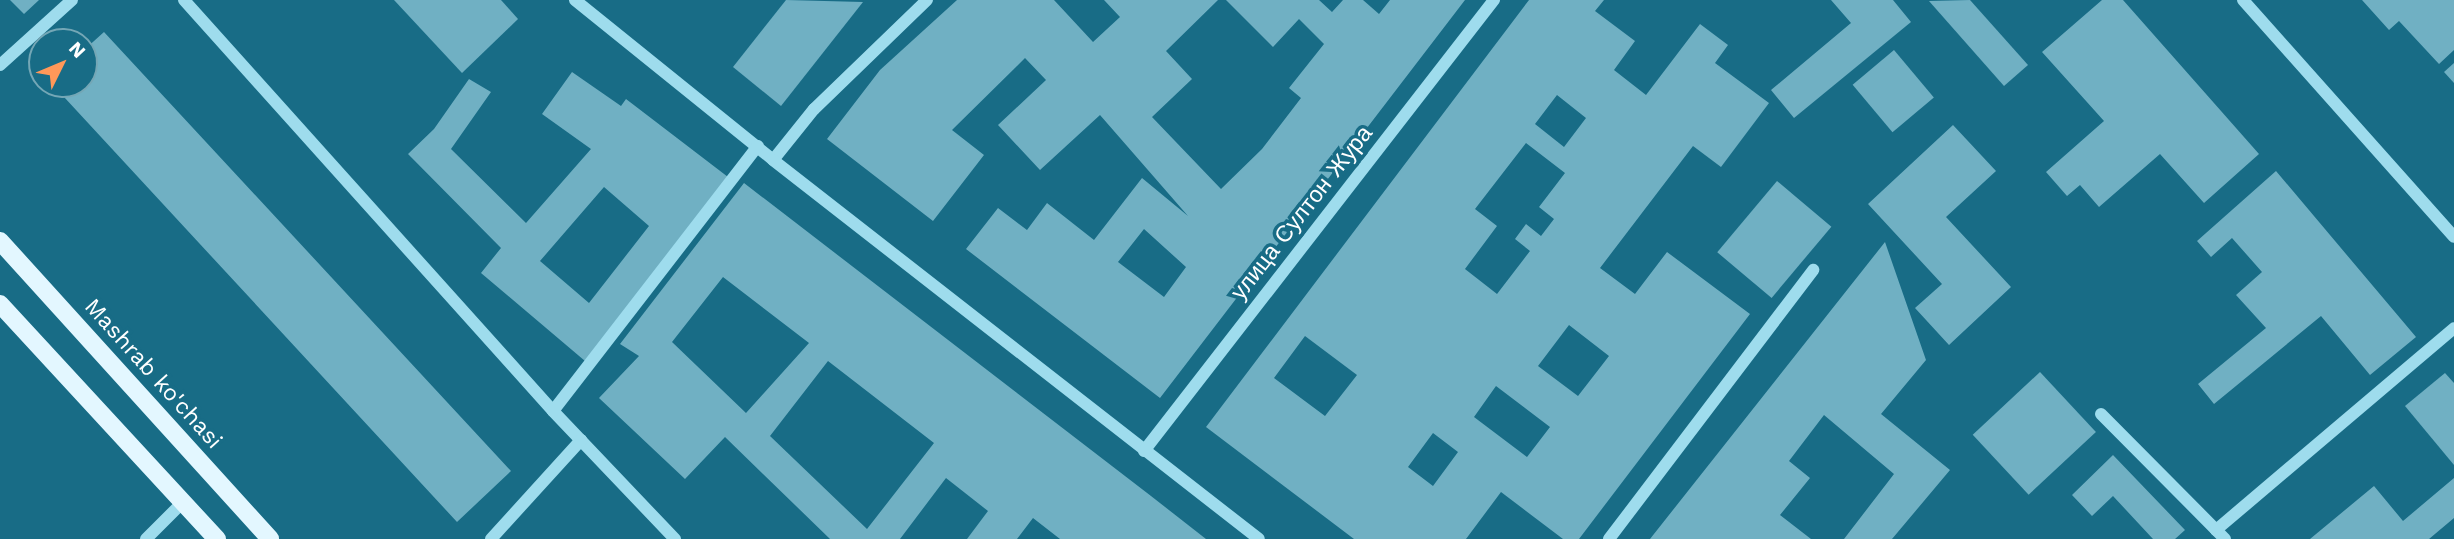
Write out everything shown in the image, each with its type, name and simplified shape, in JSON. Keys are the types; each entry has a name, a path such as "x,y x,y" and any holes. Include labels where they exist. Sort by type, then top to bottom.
{"main road":[{"name":"Mashrab ko'chasi","path":"0,241 270,539"},
{"path":"0,304 217,539"}],"street":[{"path":"0,65 72,0"},
{"path":"184,0 553,411 675,539"},
{"path":"575,0 774,160 1259,539"},
{"path":"774,160 814,109 928,0"},
{"name":"улица Султон Жура","path":"1144,451 1494,0"},
{"path":"2243,0 2454,237"},
{"path":"553,411 758,146"},
{"path":"1609,539 1813,270"},
{"path":"2101,414 2221,535 2454,328"},
{"path":"491,539 581,440"},
{"path":"146,539 183,502"}],"building":[{"path":"10,0 39,0 24,14"},
{"path":"394,0 501,0 518,19 462,73"},
{"path":"786,0 863,2 781,106 733,67"},
{"path":"957,0 1054,0 1093,42 1120,17 1104,0 1218,0 1166,51 1192,79 1152,117 1221,189 1262,149 1301,98 1289,88 1324,44 1299,19 1273,47 1226,0 1319,0 1332,12 1343,0 1363,0 1379,14 1390,0 1465,0 1160,398 966,249 998,208 1027,230 1047,203 1094,240 1142,178 1188,216 1100,115 1040,170 998,125 1046,80 1025,58 952,130 984,155 933,221 827,139 880,70","holes":["1144,229 1186,267 1164,297 1118,262"]},
{"path":"1529,0 1604,0 1595,11 1635,41 1614,70 1646,95 1700,24 1728,45 1715,63 1769,103 1721,167 1693,146 1600,268 1635,294 1667,252 1750,314 1579,539 1563,539 1501,492 1466,539 1354,539 1206,427","holes":["1557,95 1586,118 1564,147 1535,124","1526,143 1565,173 1539,207 1554,219 1541,236 1526,224 1515,239 1530,251 1497,294 1465,269 1497,226 1475,209","1569,325 1609,356 1578,396 1538,366","1305,336 1357,375 1325,416 1274,378","1496,386 1550,427 1527,457 1474,417","1433,433 1458,452 1433,486 1408,467"]},
{"path":"1831,0 1893,0 1911,22 1794,118 1771,90 1851,23"},
{"path":"1970,0 2028,65 2004,86 1929,1"},
{"path":"2102,0 2123,0 2259,154 2204,203 2160,154 2099,207 2080,185 2067,196 2046,172 2104,121 2042,52"},
{"path":"2362,0 2454,0 2454,50 2439,64 2399,21 2389,30"},
{"path":"104,32 511,471 457,522 65,98 98,98 98,37"},
{"path":"1894,50 1934,97 1892,132 1853,85"},
{"path":"2454,63 2454,83 2444,72"},
{"path":"572,72 621,106 626,99 728,177 585,361 481,273 501,248 408,154 434,129 469,79 491,92 451,149 526,223 591,149 542,114","holes":["604,187 649,226 589,303 540,261"]},
{"path":"1953,125 1996,171 1946,217 2011,287 1949,345 1915,308 1942,284 1868,204"},
{"path":"2276,171 2416,337 2370,375 2321,316 2214,404 2198,384 2266,328 2236,295 2262,272 2232,238 2211,257 2197,241"},
{"path":"1777,181 1831,227 1772,298 1717,252"},
{"path":"744,183 1206,539 1060,539 1033,518 1017,539 967,539 988,511 946,478 900,539 830,539 725,437 685,479 599,398 639,356 620,344","holes":["723,277 809,343 746,413 672,342","828,361 934,443 867,529 770,436"]},
{"path":"1885,242 1926,360 1881,414 1950,470 1892,539 1844,539 1894,474 1824,415 1789,461 1810,478 1780,515 1811,539 1650,539"},
{"path":"2040,372 2096,432 2029,495 1973,435"},
{"path":"2445,373 2454,383 2454,465 2405,406"},
{"path":"2113,455 2185,530 2175,539 2153,539 2113,496 2092,516 2072,495"},
{"path":"2454,478 2454,518 2429,539 2310,539 2374,486 2403,521"}]}
